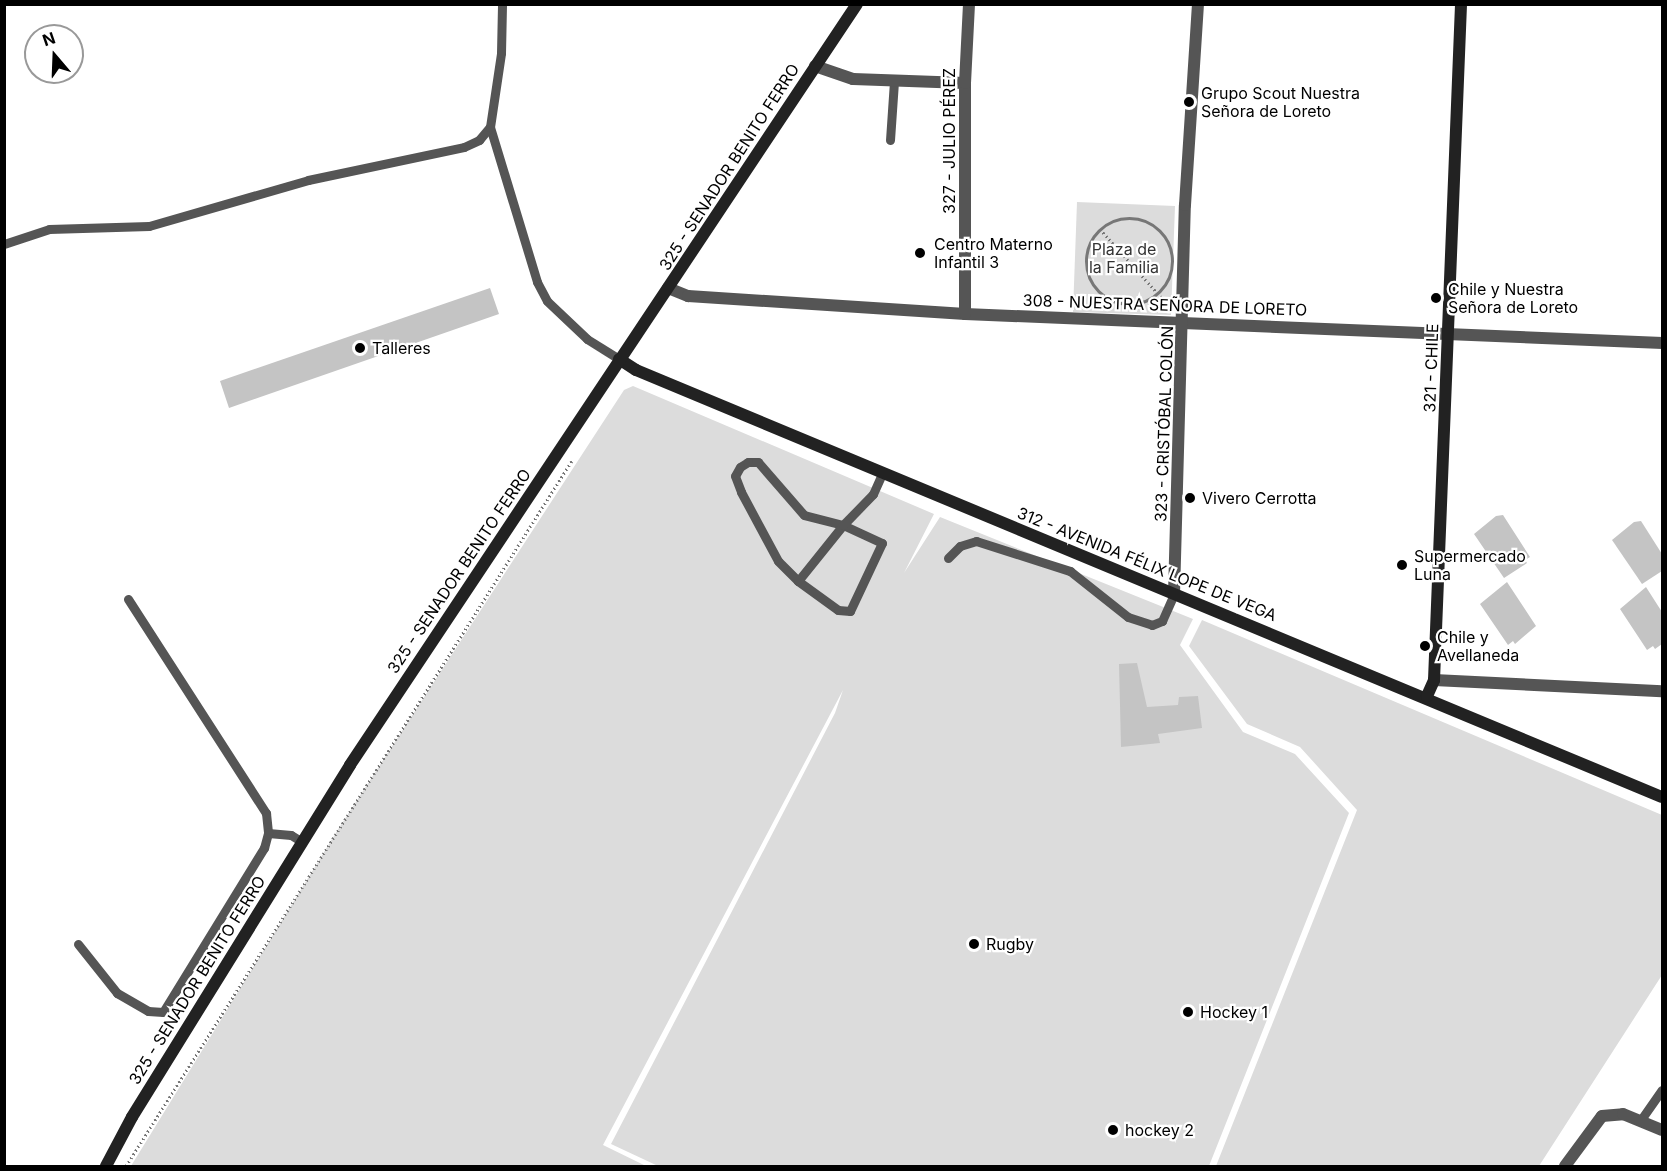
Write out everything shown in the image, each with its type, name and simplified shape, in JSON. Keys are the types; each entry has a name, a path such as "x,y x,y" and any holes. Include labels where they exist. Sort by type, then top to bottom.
{"street":[{"name":"325 - SENADOR BENITO FERRO","path":"106,1167 132,1117 302,842 619,359 858,4"},
{"name":"327 - JULIO PÉREZ","path":"965,314 965,83 969,4"},
{"name":"323 - CRISTÓBAL COLÓN","path":"1174,594 1185,322 1185,204 1198,4"},
{"name":"321 - CHILE","path":"1427,696 1434,680 1461,4"},
{"path":"815,66 853,79 965,83"},
{"name":"308 - NUESTRA SEÑORA DE LORETO","path":"668,288 688,296 965,314 1662,343"},
{"name":"312 - AVENIDA FÉLIX LOPE DE VEGA","path":"619,359 636,370 1174,594 1427,696 1662,797"},
{"path":"1434,680 1662,691"},
{"path":"1565,1167 1593,1124 1612,1113 1662,1130"}],"lane":[{"path":"502,4 501,53 490,127 537,282 547,301 587,339 619,359"},
{"path":"890,140 894,82"},
{"path":"4,244 50,229 148,226 308,180 464,147 479,140 490,127"},
{"path":"748,462 758,462 804,515 843,525 882,543 854,608 850,611 838,610 798,581 778,561 741,492 735,476 740,467 748,462"},
{"path":"798,581 843,525 873,494 883,472"},
{"path":"948,558 960,546 976,541 1070,571 1128,617 1152,625 1162,621 1174,594"},
{"path":"78,944 117,993 148,1011 163,1012 264,848 268,833 266,813 128,599"},
{"path":"268,833 291,835 302,842"},
{"path":"1640,1121 1662,1090"}],"path":[{"path":"1127,218 1143,220 1162,232 1172,261 1166,283 1156,294 1127,303 1106,296 1094,286 1086,257 1100,230 1127,218"},
{"path":"1100,230 1156,294"},
{"path":"126,1167 578,451"}],"green space":[{"name":"Plaza de la Familia","path":"1077,202 1175,206 1171,315 1073,312"},
{"path":"633,386 934,514 904,573 940,517 1193,619 1180,645 1243,732 1295,754 1349,813 1209,1166 658,1166 611,1144 835,713 843,690 603,1145 646,1166 131,1166 337,831 624,390"},
{"path":"1202,620 1662,815 1662,975 1539,1166 1216,1166 1357,810 1300,747 1247,724 1189,646"}],"building":[{"name":"Talleres","path":"490,288 499,314 229,408 220,381"},
{"path":"1503,515 1530,557 1525,560 1527,563 1504,578 1474,534 1496,516"},
{"path":"1641,521 1662,554 1662,571 1642,584 1612,540 1634,522"},
{"path":"1507,582 1536,626 1515,644 1513,641 1508,645 1480,604"},
{"path":"1646,587 1662,612 1662,644 1655,649 1653,646 1647,650 1620,609"},
{"path":"1137,663 1147,707 1178,705 1179,697 1198,696 1202,728 1158,734 1160,743 1121,747 1119,664"}],"place":[{"name":"Grupo Scout Nuestra Señora de Loreto","path":"1189,102"},
{"name":"Centro Materno Infantil 3","path":"920,253"},
{"name":"Chile y Nuestra Señora de Loreto","path":"1436,298"},
{"name":"Talleres","path":"360,348"},
{"name":"Vivero Cerrotta","path":"1190,498"},
{"name":"Supermercado Luna","path":"1402,565"},
{"name":"Chile y Avellaneda","path":"1425,646"},
{"name":"Rugby","path":"974,944"},
{"name":"Hockey 1","path":"1188,1012"},
{"name":"hockey 2","path":"1113,1130"}]}
